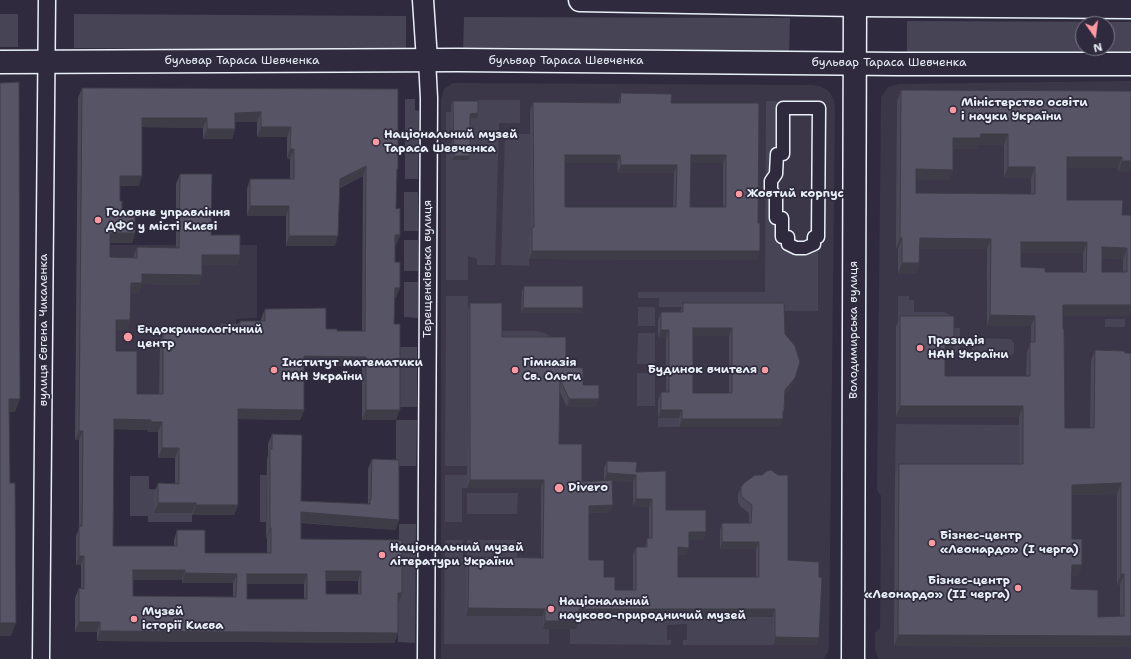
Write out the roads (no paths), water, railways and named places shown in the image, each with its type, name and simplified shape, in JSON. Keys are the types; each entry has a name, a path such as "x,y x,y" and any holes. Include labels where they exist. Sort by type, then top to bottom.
{"main road":[{"path":"580,0 855,2 1131,7"},
{"name":"Володимирська вулиця","path":"853,659 855,2"},
{"name":"бульвар Тараса Шевченка","path":"0,62 427,60 1131,64"}],"street":[{"name":"вулиця Євгена Чикаленка","path":"41,659 47,62 46,0"},
{"name":"Терещенківська вулиця","path":"423,0 429,98 426,659"},
{"path":"783,108 819,108 818,237 814,238 814,244 805,248 796,248 788,244 788,237 782,237 782,218 776,218 776,197 770,186 773,177 776,174 777,154 783,154 783,108"}],"place":[{"name":"Міністерство освіти і науки України","path":"953,110"},
{"name":"Національний музей Тараса Шевченка","path":"376,142"},
{"name":"Жовтий корпус","path":"739,194"},
{"name":"Головне управління ДФС у місті Києві","path":"98,220"},
{"name":"Ендокринологічний центр","path":"128,337"},
{"name":"Президія НАН України","path":"920,348"},
{"name":"Інститут математики НАН України","path":"274,370"},
{"name":"Гімназія Св. Ольги","path":"515,370"},
{"name":"Будинок вчителя","path":"765,370"},
{"name":"Divero","path":"559,488"},
{"name":"Бізнес-центр «Леонардо» (I черга)","path":"932,543"},
{"name":"Національний музей літератури України","path":"382,555"},
{"name":"Бізнес-центр «Леонардо» (II черга)","path":"1018,588"},
{"name":"Національний науково-природничий музей","path":"551,609"},
{"name":"Музей історії Києва","path":"134,619"}]}
